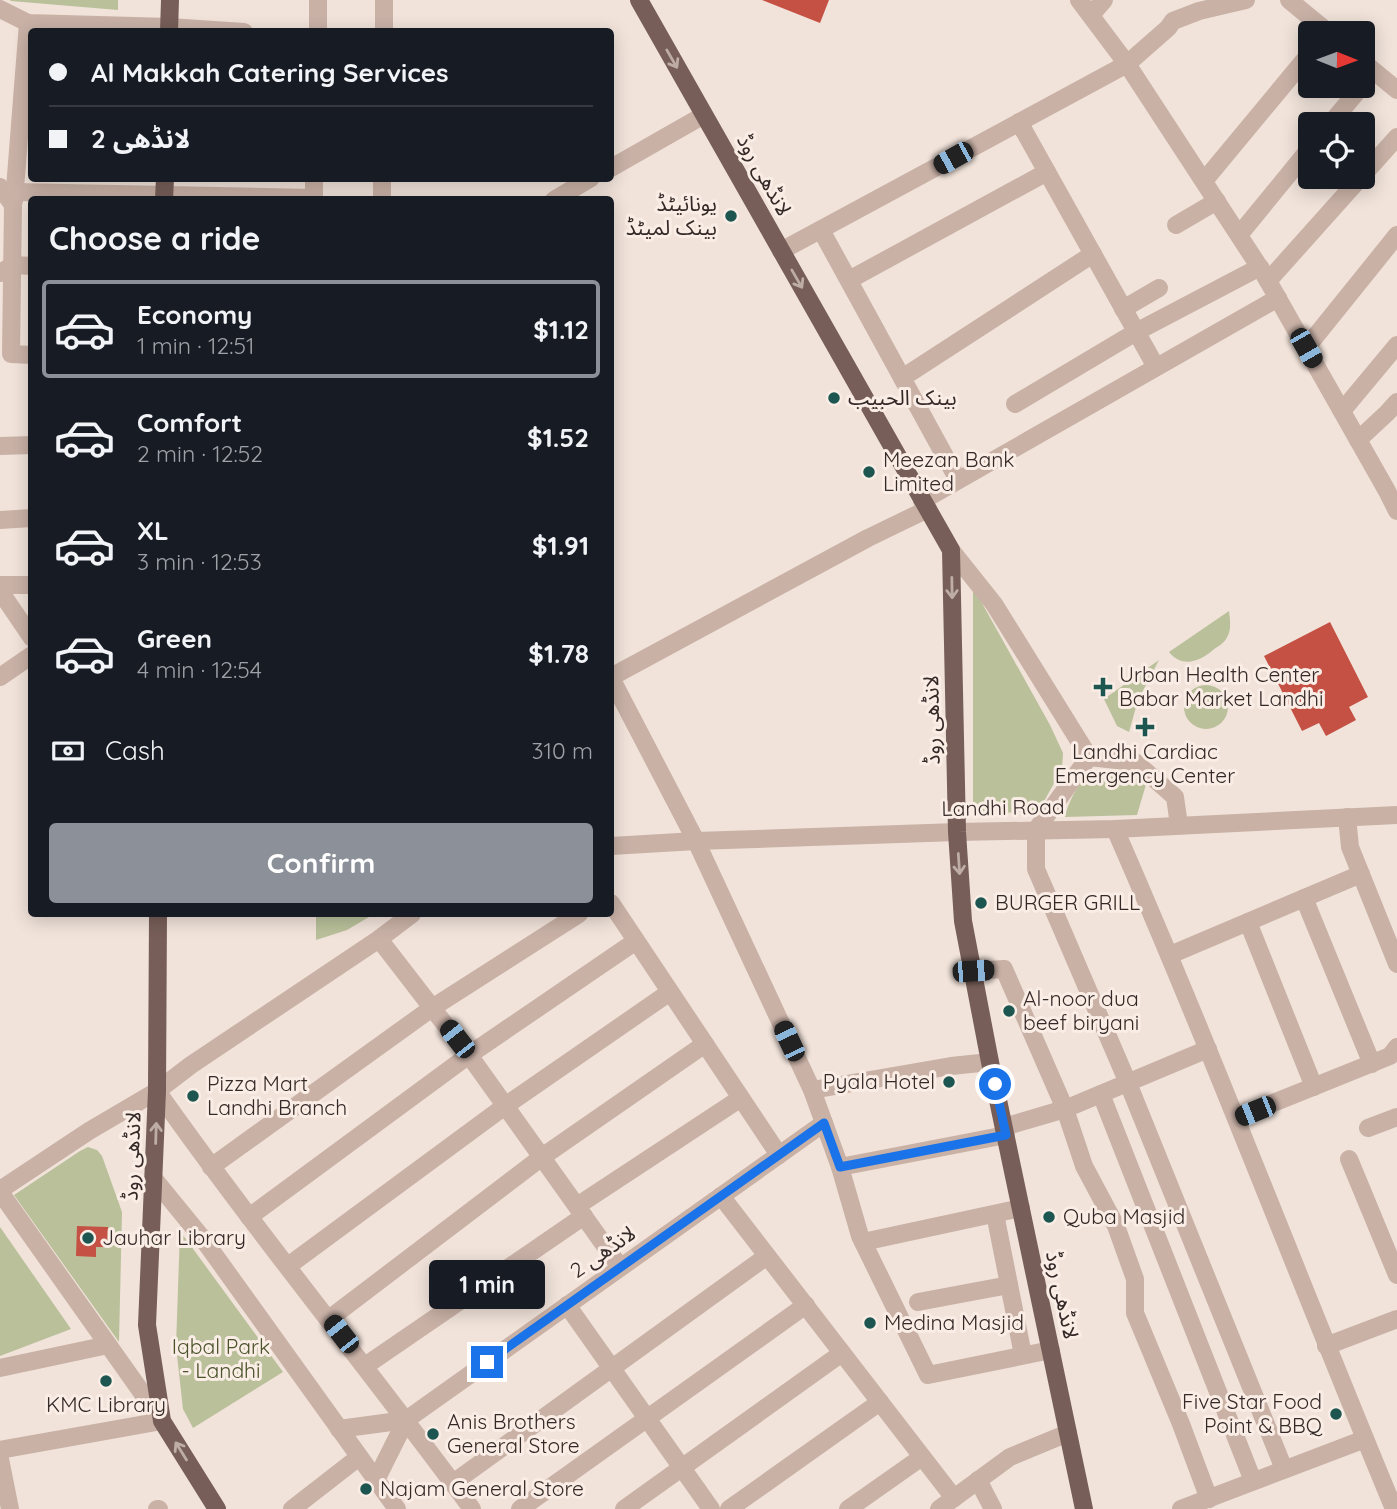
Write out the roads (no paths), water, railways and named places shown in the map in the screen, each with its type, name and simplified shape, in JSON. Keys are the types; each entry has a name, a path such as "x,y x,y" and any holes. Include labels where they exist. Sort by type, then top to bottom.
{"main road":[{"path":"169,28 170,0"},
{"name":"لانڈھی روڈ","path":"639,0 951,550 957,832 963,921 1084,1509"},
{"name":"لانڈھی روڈ","path":"158,917 157,1091 147,1325 162,1421 217,1509"}],"street":[{"path":"318,0 318,28"},
{"path":"384,0 384,28"},
{"path":"1080,0 1127,64 1264,274 1358,440 1392,489 1397,511"},
{"path":"1091,15 1104,0"},
{"path":"781,251 1127,64 1168,28 1189,0"},
{"path":"1173,21 1199,11 1246,0"},
{"path":"1289,0 1313,21"},
{"path":"0,9 28,23 146,28"},
{"path":"28,23 26,118 6,195 6,346 11,354 28,355"},
{"path":"1204,181 1298,68"},
{"path":"1376,81 1397,90"},
{"path":"614,165 704,115"},
{"path":"1019,122 1156,367"},
{"path":"1375,161 1397,136"},
{"path":"1239,235 1298,163"},
{"path":"849,280 1047,172"},
{"path":"561,196 585,182"},
{"path":"1015,404 1136,332 1264,274 1349,189"},
{"path":"6,195 164,191 258,196"},
{"path":"1176,225 1217,201"},
{"path":"821,230 958,480"},
{"path":"1306,348 1397,235"},
{"path":"902,378 1093,254"},
{"path":"6,269 28,266"},
{"path":"1123,309 1159,288"},
{"path":"614,676 868,538 925,505 958,480 1278,298"},
{"path":"1342,411 1397,345"},
{"path":"1358,440 1397,402"},
{"path":"0,446 28,444"},
{"path":"0,520 28,518"},
{"path":"951,550 994,604 1089,757"},
{"path":"0,585 28,585"},
{"path":"0,591 28,632"},
{"path":"0,677 28,659"},
{"path":"614,684 696,841 812,1090 863,1242 928,1375 1051,1350"},
{"path":"1089,757 1135,762 1175,797 1179,825"},
{"path":"1089,757 1036,830 1036,869 1128,1083 1284,1469"},
{"name":"Landhi Road","path":"614,846 957,832 1115,829 1397,815"},
{"path":"1347,817 1350,846 1397,964"},
{"path":"1115,829 1170,955 1394,1509"},
{"path":"1170,955 1361,874"},
{"path":"1304,898 1372,1064"},
{"path":"614,908 779,1155"},
{"path":"0,1450 162,1421 0,1191 89,1131 157,1091 408,917"},
{"path":"211,1167 432,1007 574,917"},
{"path":"1248,922 1314,1087"},
{"path":"379,939 469,1055 620,1267"},
{"path":"249,1217 469,1055 636,942"},
{"path":"973,971 1004,969 1065,1109 1084,1166 1116,1226 1135,1279 1135,1313 1209,1499"},
{"path":"288,1266 505,1106 670,992"},
{"path":"328,1319 542,1157 705,1044"},
{"path":"1236,1118 1372,1064 1390,1056 1397,1047"},
{"path":"840,1167 1005,1131 1208,1049"},
{"path":"812,1090 951,1066 990,1062"},
{"path":"157,1091 211,1167 472,1509"},
{"path":"1101,1094 1253,1481"},
{"path":"365,1366 741,1098"},
{"path":"1368,1128 1397,1117"},
{"name":"لانڈھی 2","path":"406,1420 824,1122"},
{"path":"1349,1159 1397,1275"},
{"path":"154,1179 204,1239 397,1509"},
{"path":"721,1196 954,1498"},
{"path":"863,1242 1021,1208"},
{"path":"995,1213 1023,1355"},
{"path":"453,1483 767,1256"},
{"path":"918,1302 1009,1284"},
{"path":"568,1305 711,1509"},
{"path":"520,1509 806,1305"},
{"path":"1326,1346 1397,1319"},
{"path":"0,1368 108,1345"},
{"path":"624,1509 842,1353"},
{"path":"729,1509 880,1402"},
{"path":"339,1429 406,1420"},
{"path":"376,1480 406,1420"},
{"path":"939,1509 1010,1457 1068,1433"},
{"path":"1181,1509 1365,1439"},
{"path":"292,1509 359,1457"},
{"path":"848,1509 922,1457"},
{"path":"0,1459 10,1509"},
{"path":"978,1480 993,1509"}],"place":[{"name":"یونائیٹڈ بینک لمیٹڈ","path":"731,216"},
{"name":"بينک الحبيب","path":"834,398"},
{"name":"Meezan Bank Limited","path":"869,472"},
{"name":"Urban Health Center Babar Market Landhi","path":"1103,687"},
{"name":"Landhi Cardiac Emergency Center","path":"1145,727"},
{"name":"BURGER GRILL","path":"981,903"},
{"name":"Al-noor dua beef biryani","path":"1009,1011"},
{"name":"Pyala Hotel","path":"949,1082"},
{"name":"Pizza Mart Landhi Branch","path":"193,1096"},
{"name":"Quba Masjid","path":"1049,1217"},
{"name":"Jauhar Library","path":"88,1238"},
{"name":"Medina Masjid","path":"870,1323"},
{"name":"KMC Library","path":"106,1381"},
{"name":"Five Star Food Point & BBQ","path":"1336,1414"},
{"name":"Anis Brothers General Store","path":"433,1434"},
{"name":"Najam General Store","path":"366,1489"}],"park label":[{"name":"Iqbal Park - Landhi","path":"221,1359"}]}
